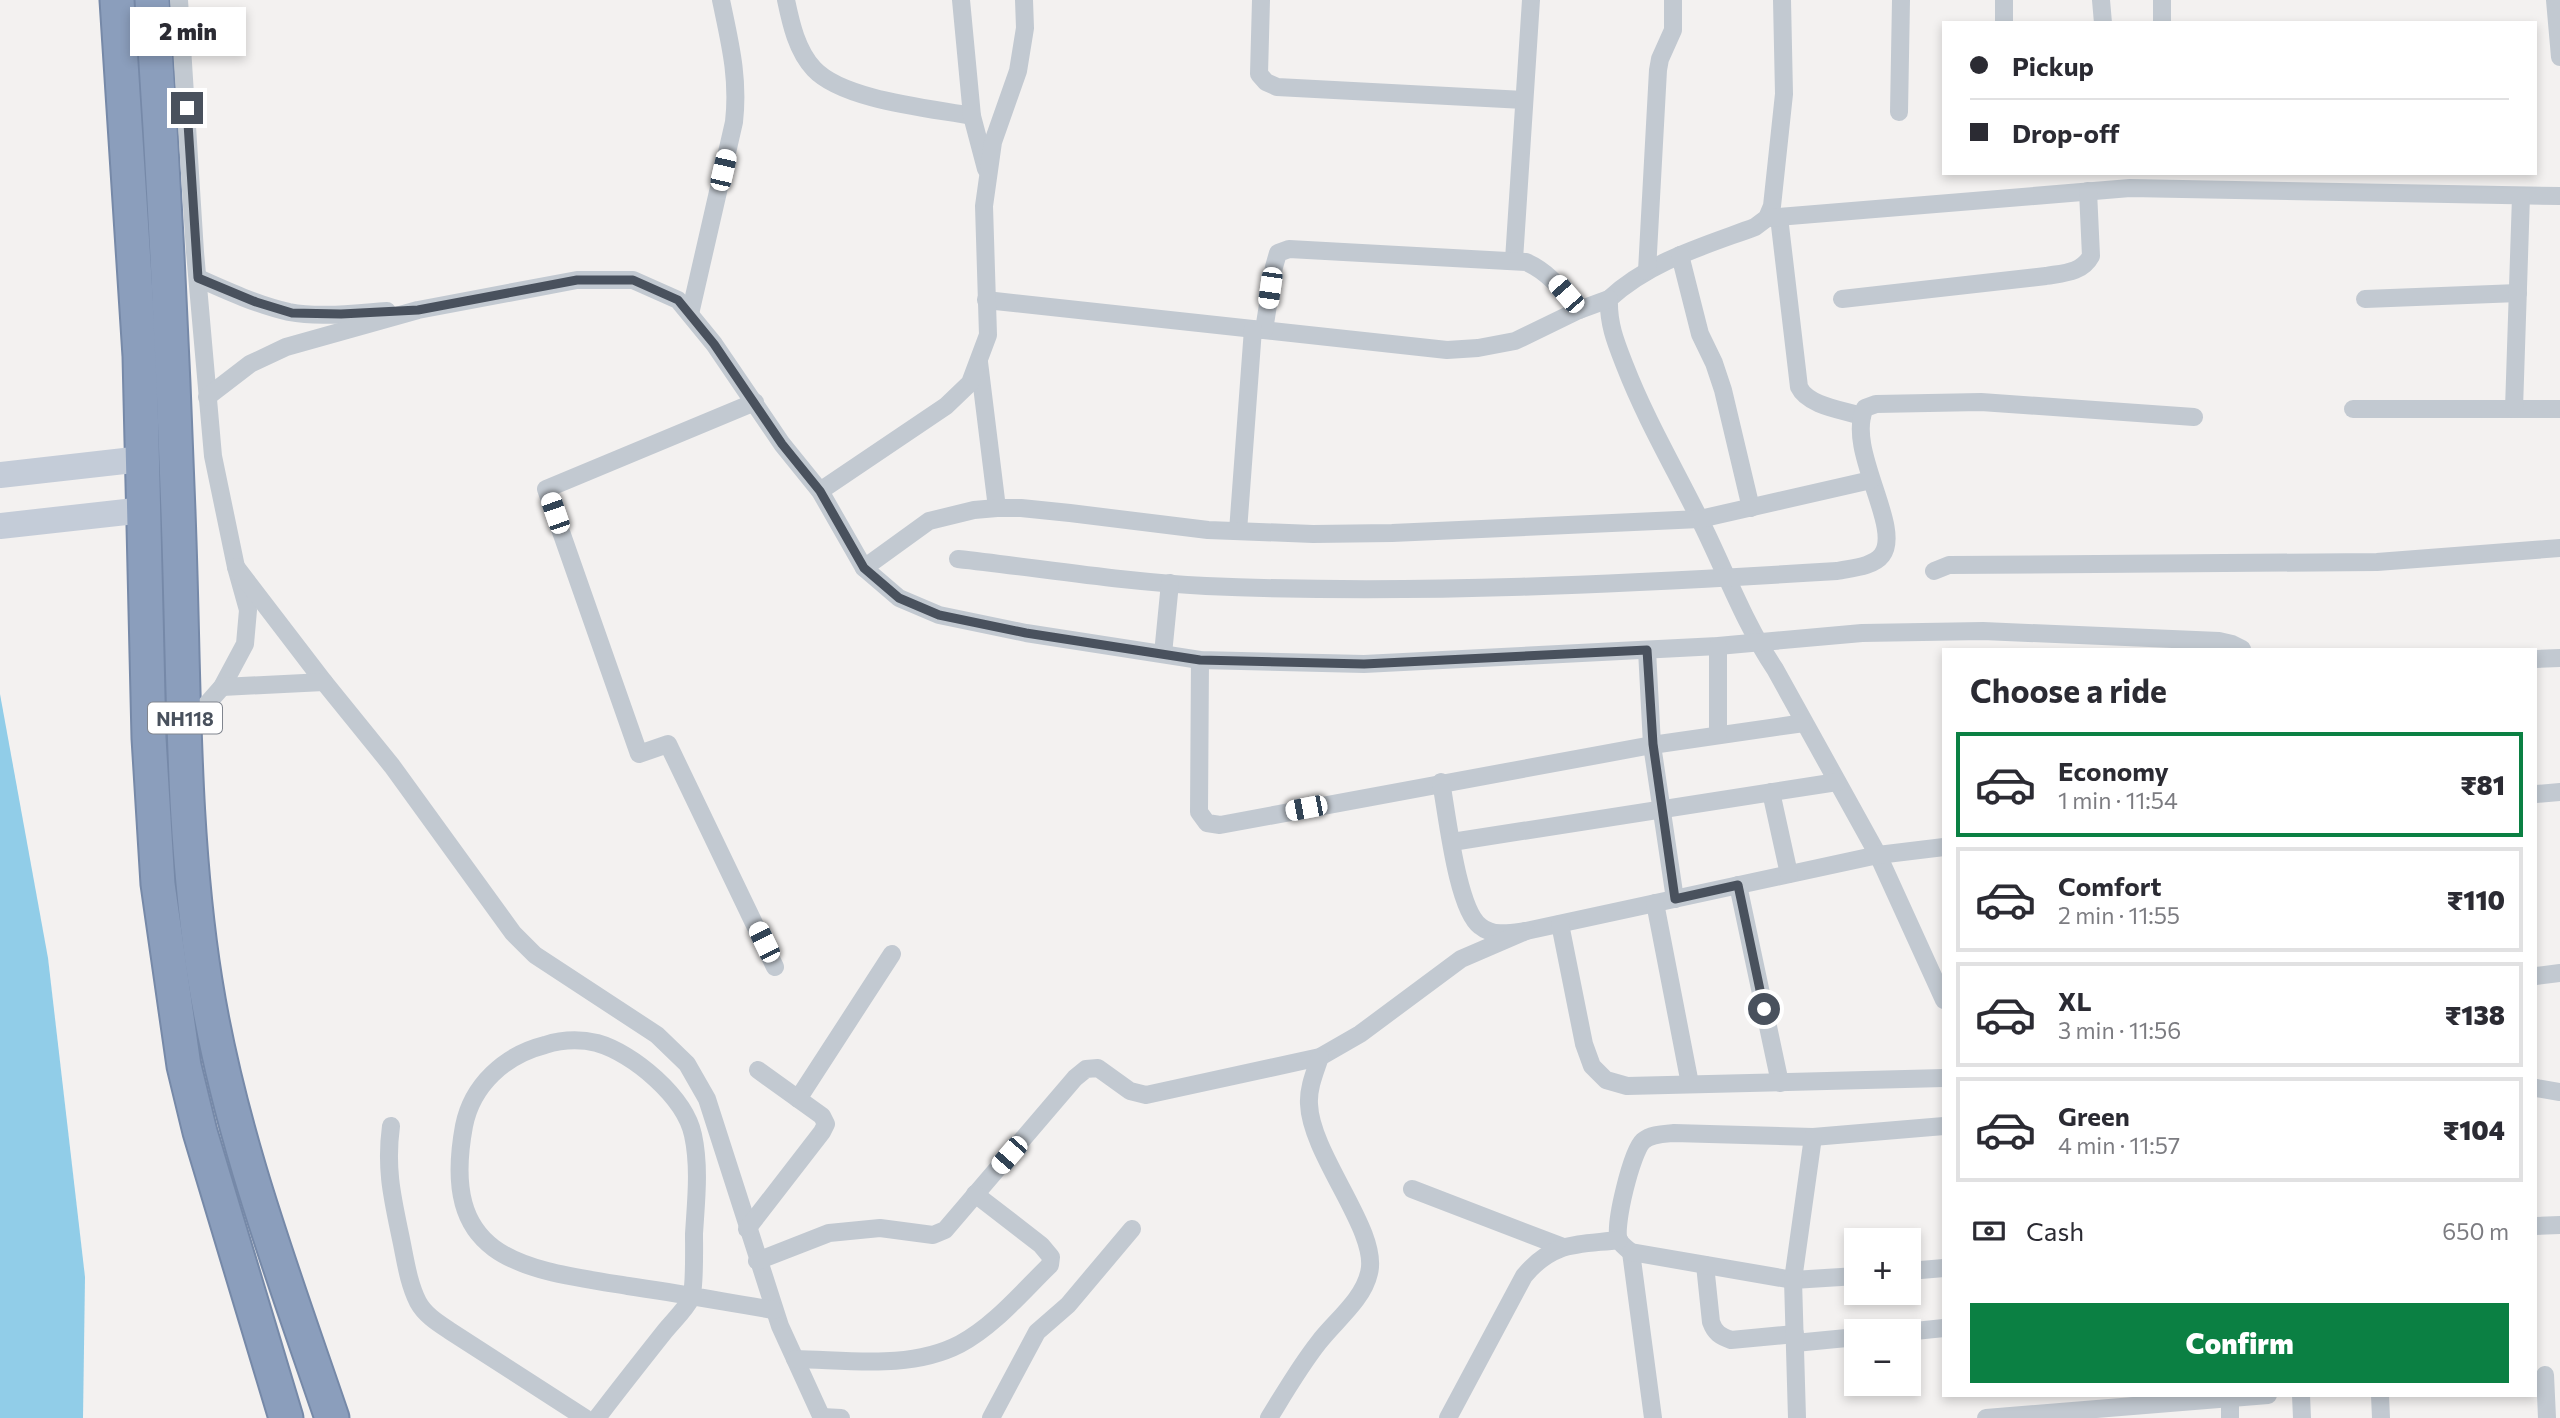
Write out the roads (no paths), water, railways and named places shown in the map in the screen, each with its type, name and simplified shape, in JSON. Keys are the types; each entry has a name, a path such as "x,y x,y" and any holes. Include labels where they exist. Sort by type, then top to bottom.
{"highway":[{"name":"NH118","path":"117,0 140,355 152,793 158,884 184,1066 200,1132 286,1418"},
{"name":"NH118","path":"152,0 173,361 194,893 205,980 220,1063 257,1196 332,1418"}],"street":[{"path":"179,0 213,456 236,567 248,610 245,644 222,687 186,729"},
{"path":"690,314 734,122 737,94 735,64 721,0"},
{"path":"786,0 802,52 813,69 829,82 851,91 972,116"},
{"path":"961,0 972,116 988,176"},
{"path":"820,491 946,406 970,383 988,334 984,205 988,176 993,142 1018,71 1025,28 1024,0"},
{"path":"1261,0 1259,74 1266,82 1277,87 1524,100"},
{"path":"1514,260 1531,0"},
{"path":"1647,271 1658,71 1672,30 1673,0"},
{"path":"1782,0 1784,94 1772,206 1799,387 1802,394 1811,400 1862,416"},
{"path":"1899,112 1900,0"},
{"path":"2004,0 2004,21"},
{"path":"2101,0 2103,21"},
{"path":"2161,21 2162,0"},
{"path":"2555,0 2560,57"},
{"path":"986,300 1447,350 1468,349 1515,341 1579,310 1609,299 1626,283 1680,255 1773,218 2130,188 2166,181 2560,196"},
{"path":"1842,299 2046,276 2076,270 2087,264 2091,256 2088,191"},
{"path":"2514,409 2521,196"},
{"path":"1238,531 1259,330 1278,253 1289,249 1526,262 1540,268 1553,279 1579,310"},
{"path":"1680,255 1700,334 1723,390 1751,508"},
{"path":"198,278 256,302 292,313 341,314 418,310"},
{"path":"207,397 250,364 286,347 418,310 577,280 633,280 678,300 690,314 755,402 782,444 820,491 864,568 899,598 939,615 1026,633 1200,660 1364,664 1718,646 1862,633 1983,631 2219,641 2232,643 2240,648"},
{"path":"2365,299 2518,293"},
{"path":"1609,299 1608,315 1612,331 1640,403 1700,519 1757,643 1775,669 1878,855 1942,996"},
{"path":"979,359 997,508"},
{"path":"755,402 546,489 639,754 668,744 775,967"},
{"path":"958,559 1170,583 1270,587 1495,589 1837,571 1872,563 1882,555 1887,543 1884,522 1863,450 1862,416 1865,408 1876,404 1981,402 2194,417"},
{"path":"2353,409 2560,409"},
{"path":"0,475 142,459"},
{"path":"864,568 929,521 974,510 1021,508 1208,530 1313,534 1392,533 1700,519 1871,480"},
{"path":"0,526 144,510"},
{"path":"1934,571 1949,565 1962,564 2376,562 2560,548"},
{"path":"236,567 392,766 513,933 535,955 657,1035 687,1064 707,1099 757,1261 795,1359 822,1417 841,1418"},
{"path":"1163,654 1170,583"},
{"path":"1718,646 1718,735"},
{"path":"1647,650 1653,744 1675,899"},
{"path":"2537,659 2560,659"},
{"path":"1200,660 1197,796 1199,811 1207,823 1220,825 1653,744 1804,723"},
{"path":"222,687 324,682"},
{"path":"1441,782 1463,896 1470,916 1482,928 1500,934 1527,931 1878,855 1942,847"},
{"path":"1452,842 1837,782"},
{"path":"1771,792 1788,874"},
{"path":"2537,794 2560,792"},
{"path":"1738,885 1780,1083"},
{"path":"1655,903 1690,1084"},
{"path":"1560,924 1584,1044 1592,1066 1606,1080 1627,1086 1942,1078"},
{"path":"757,1261 805,1241 854,1229 904,1230 920,1236 933,1236 945,1230 1075,1078 1086,1069 1098,1068 1130,1091 1146,1095 1320,1057 1360,1034 1461,959 1527,931"},
{"path":"797,1098 892,954"},
{"path":"2537,976 2560,973"},
{"path":"597,1418 692,1297 698,1166 692,1131 676,1099 658,1082 625,1056 597,1043 573,1040 543,1045 496,1069 477,1090 466,1115 460,1147 459,1184 466,1213 483,1240 507,1259 532,1268 692,1297 774,1310"},
{"path":"1269,1418 1317,1344 1364,1288 1370,1271 1370,1256 1365,1237 1318,1143 1312,1123 1309,1102 1320,1057"},
{"path":"747,1230 826,1124 822,1116 758,1070"},
{"path":"2537,1087 2560,1093"},
{"path":"391,1126 387,1154 388,1182 410,1283 419,1304 450,1331 585,1418"},
{"path":"1653,1418 1625,1246 1617,1223 1636,1153 1643,1141 1674,1133 1813,1137 1942,1126"},
{"path":"1797,1418 1793,1280 1813,1137"},
{"path":"1412,1189 1563,1247"},
{"path":"795,1359 914,1359 961,1343 984,1327 1049,1265 1051,1257 1041,1245 975,1194"},
{"path":"2537,1226 2560,1224"},
{"path":"992,1418 1037,1332 1068,1305 1132,1229"},
{"path":"1448,1418 1524,1276 1549,1252 1563,1247 1625,1246 1705,1265 1793,1280 1844,1277"},
{"path":"1705,1265 1711,1322 1714,1331 1722,1337 1731,1340 1844,1336"},
{"path":"1921,1270 1942,1268"},
{"path":"1921,1330 1942,1328"},
{"path":"2547,1375 2547,1418"},
{"path":"1986,1418 2068,1415 2249,1397"},
{"path":"2301,1397 2302,1418"},
{"path":"2380,1397 2381,1418"},
{"path":"2230,1399 2230,1418"}],"water":[{"path":"0,694 48,958 85,1277 83,1418 0,1418"}]}
